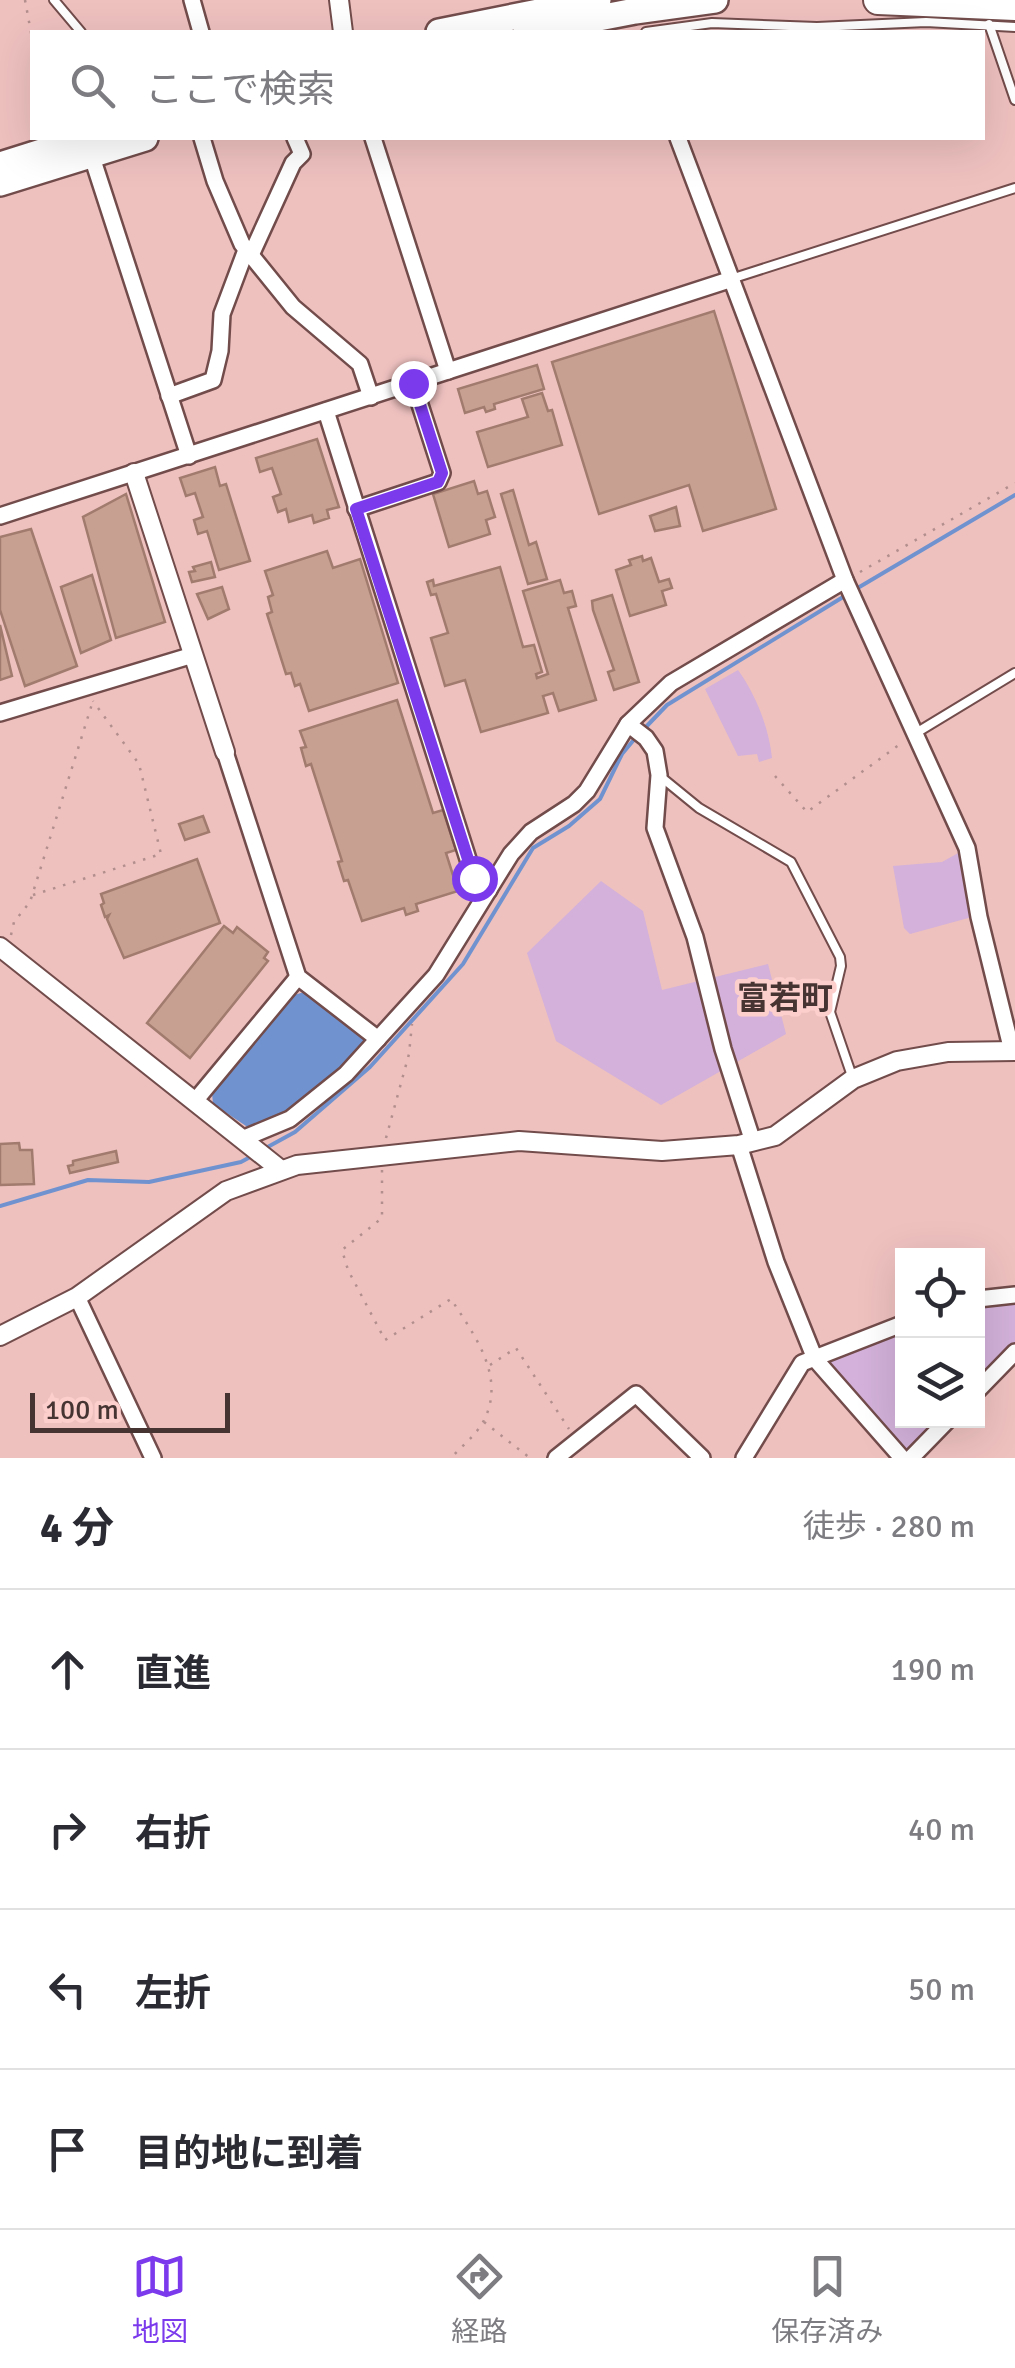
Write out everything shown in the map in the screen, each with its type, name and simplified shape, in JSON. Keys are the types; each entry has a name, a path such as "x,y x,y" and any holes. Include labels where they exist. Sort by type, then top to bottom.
{"highway":[{"path":"449,30 598,0"},
{"path":"559,30 640,25 715,0"},
{"path":"878,0 1015,6"},
{"path":"0,165 130,140"},
{"path":"0,184 89,146"}],"street":[{"path":"192,0 200,30"},
{"path":"339,0 342,30"},
{"path":"203,140 215,181 249,252 293,307 360,364 371,397"},
{"path":"169,396 213,380 220,351 222,314 249,252 294,162 302,154 296,140"},
{"path":"374,140 448,371"},
{"path":"0,1336 77,1297 226,1191 281,1170 382,1154 519,1141 662,1150 746,1144 775,1136 853,1079 898,1060 1013,1051 983,935 967,848 849,589 679,140"},
{"path":"89,146 189,456"},
{"path":"0,516 732,279"},
{"path":"356,509 438,482 442,473 413,383"},
{"path":"326,411 474,878 489,890"},
{"path":"134,473 298,977 378,1039"},
{"path":"253,1147 312,1104 416,998 450,954 511,854 530,832 588,791 671,683 849,589"},
{"path":"0,713 193,655"},
{"path":"637,731 655,751 659,775 656,828 695,937 776,1262 815,1359 902,1458"},
{"path":"3,949 281,1170"},
{"path":"195,1101 298,977"},
{"path":"985,1297 1015,1295"},
{"path":"77,1297 153,1458"},
{"path":"744,1458 802,1363 895,1327"},
{"path":"985,1383 1015,1352"},
{"path":"556,1458 636,1394 702,1458"},
{"path":"912,1458 940,1428"}],"lane":[{"path":"54,0 79,30"},
{"path":"640,25 712,23 817,28 926,22 1015,26"},
{"path":"989,24 1015,100"},
{"path":"732,279 1015,188"},
{"path":"916,733 1015,673"},
{"path":"659,775 698,808 791,862 840,958 830,1012 853,1079"}],"path":[{"path":"25,0 31,30"},
{"path":"849,589 1015,483"},
{"path":"3,949 14,922 33,895 93,701 139,764 161,854 33,895"},
{"path":"775,776 807,812 916,733"},
{"path":"416,998 409,1054 382,1154 382,1218 342,1250 348,1270 385,1340 452,1299 471,1330 494,1379 484,1422 451,1458"},
{"path":"488,1366 516,1348 578,1442"},
{"path":"484,1422 530,1458"}],"shaded area":[{"path":"738,670 756,701 768,735 772,758 759,762 757,754 738,756 705,689"},
{"path":"960,852 972,917 910,934 904,928 893,866 942,862"},
{"path":"601,881 643,911 662,990 768,964 786,1034 661,1105 556,1041 527,953"},
{"path":"1015,1295 1015,1352 985,1383 985,1338 985,1298"},
{"path":"895,1327 895,1428 941,1428 911,1458 815,1359"}],"water":[{"path":"304,992 368,1042 341,1071 287,1115 249,1128 213,1104 212,1093 291,996"}],"building":[{"path":"714,311 776,509 703,531 689,485 599,514 552,362"},
{"path":"537,365 544,389 494,404 495,409 486,412 484,407 465,413 458,389"},
{"path":"542,393 548,411 552,410 562,445 488,467 477,432 528,417 522,399"},
{"path":"317,439 339,507 327,510 329,518 314,523 312,515 289,522 286,509 278,512 273,497 281,494 272,468 260,472 256,458"},
{"path":"215,467 220,486 226,484 250,561 219,570 207,531 198,534 194,520 203,517 195,493 186,496 180,478"},
{"path":"474,481 478,494 487,491 495,517 486,520 490,534 449,547 433,494"},
{"path":"513,490 529,545 536,542 547,579 528,584 501,494"},
{"path":"126,494 165,622 116,638 83,517"},
{"path":"676,507 680,526 655,531 650,516"},
{"path":"31,529 77,666 25,686 0,610 0,537"},
{"path":"327,551 333,568 360,559 398,683 309,711 300,684 295,686 291,673 286,674 267,614 272,612 268,597 273,595 265,571"},
{"path":"642,556 643,561 651,558 659,582 669,579 672,588 662,591 666,605 630,616 616,570"},
{"path":"211,562 215,577 192,582 189,572 195,571 193,567"},
{"path":"500,567 523,647 534,645 542,672 536,674 537,678 548,674 523,591 560,580 564,593 572,591 576,606 568,608 596,700 559,711 553,693 543,696 548,713 481,732 465,680 445,686 431,638 448,633 436,594 431,595 427,582 433,580 434,586"},
{"path":"92,575 111,640 81,653 61,587"},
{"path":"222,587 229,609 208,619 197,594"},
{"path":"612,595 639,682 614,690 608,672 614,670 592,601"},
{"path":"0,625 12,676 0,680"},
{"path":"397,700 433,813 443,810 456,850 446,853 458,891 416,904 418,911 406,915 404,908 362,921 348,880 344,881 338,862 342,861 311,764 306,766 301,748 306,747 300,731"},
{"path":"203,816 209,832 185,840 179,824"},
{"path":"197,859 220,923 124,958 107,919 109,915 105,917 101,894"},
{"path":"224,926 233,933 237,927 268,952 264,958 268,961 190,1058 147,1023"},
{"path":"19,1143 20,1150 32,1150 34,1184 0,1185 0,1144"},
{"path":"116,1151 118,1162 70,1173 68,1166 73,1161"}],"waterway":[{"path":"856,589 1015,495"},
{"path":"644,729 667,705 848,594"},
{"path":"264,1149 295,1132 370,1067 463,964 533,848 569,826 600,799 622,754 637,736"},
{"path":"0,1206 88,1180 149,1182 241,1162 252,1156"}],"district":[{"name":"富若町","path":"785,998"}],"route":[{"path":"413,383 442,473 438,482 356,509 474,878"}]}
